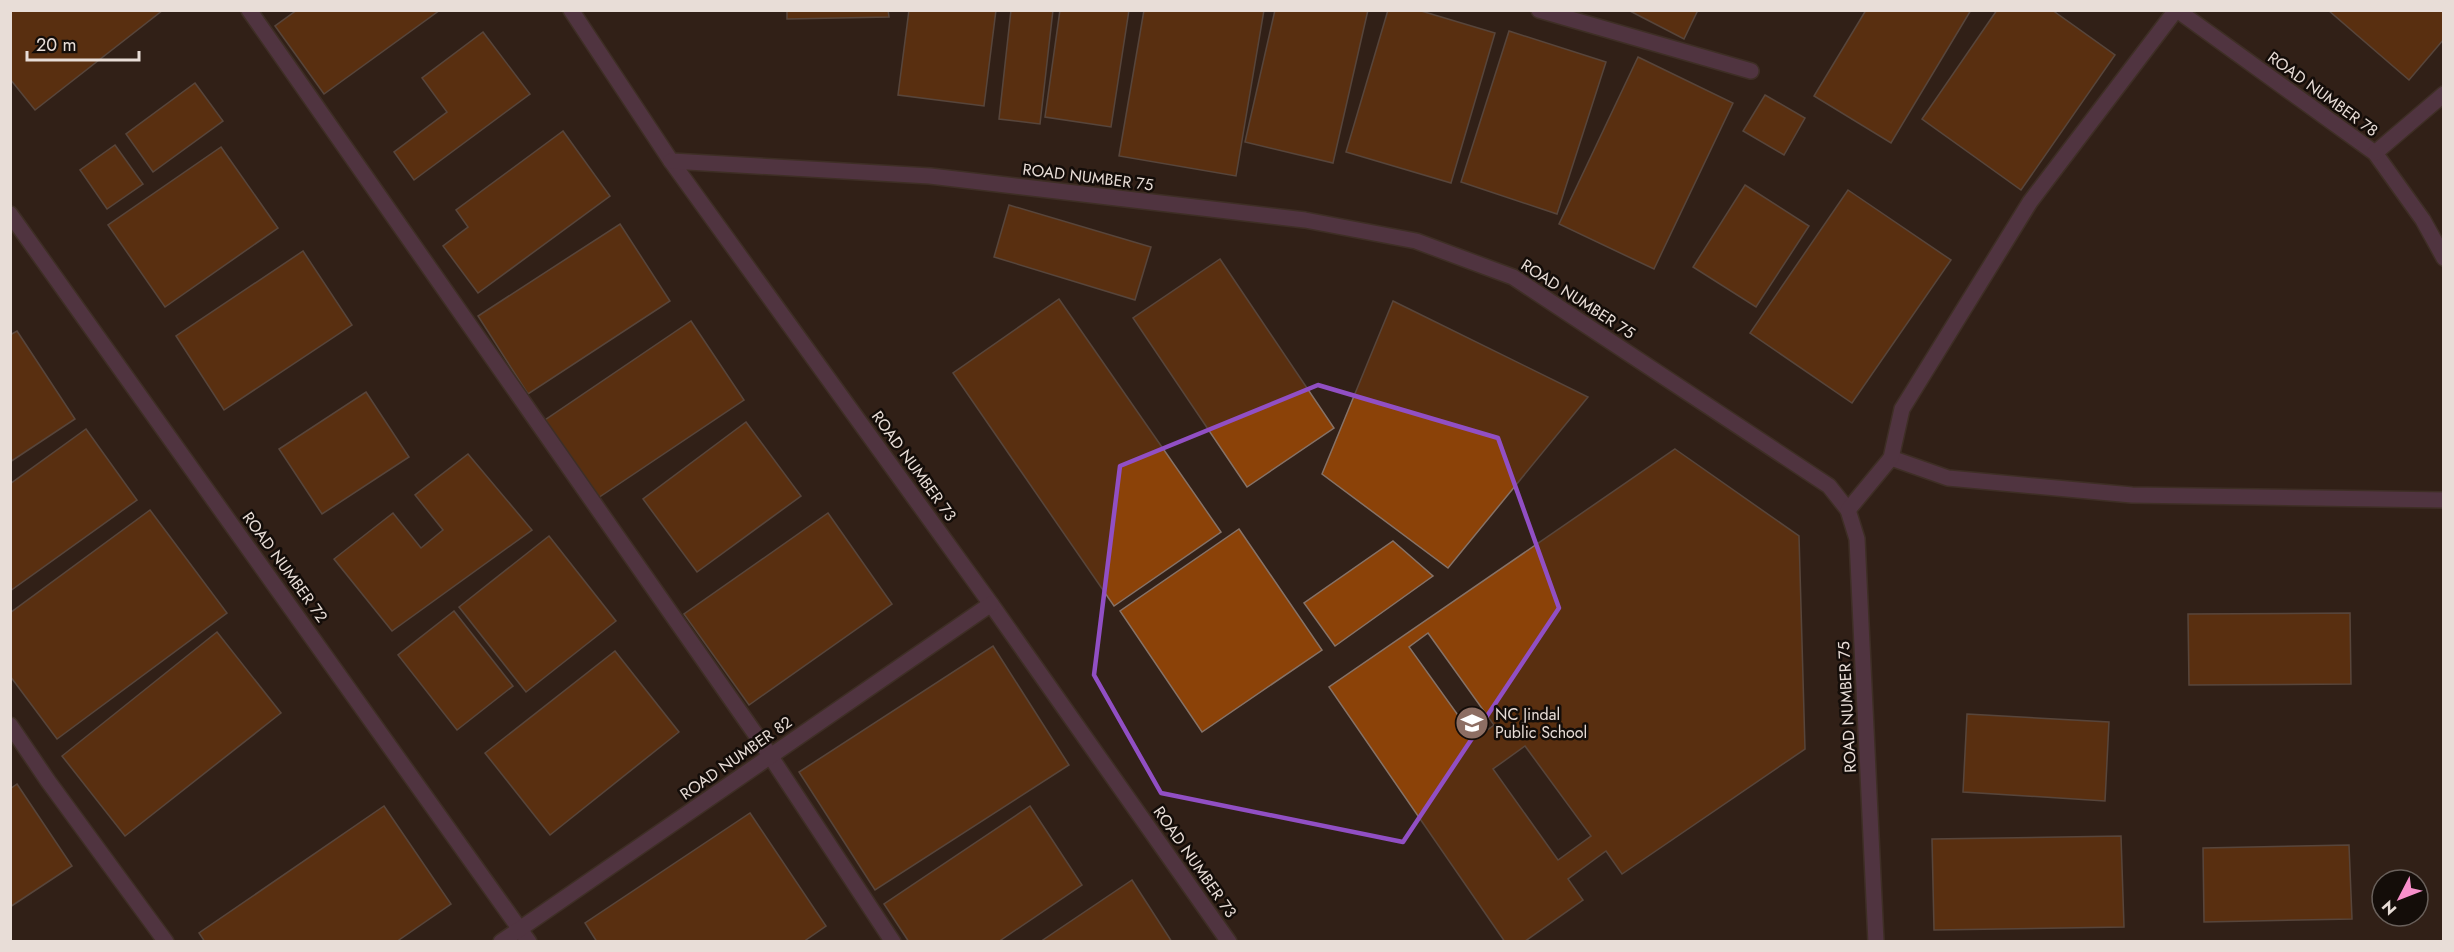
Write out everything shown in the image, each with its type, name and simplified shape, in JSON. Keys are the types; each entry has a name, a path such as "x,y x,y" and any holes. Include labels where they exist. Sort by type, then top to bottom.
{"street":[{"path":"249,10 770,756 893,942"},
{"name":"ROAD NUMBER 73","path":"571,10 671,161 991,604 1229,942"},
{"path":"1539,10 1750,71"},
{"path":"1848,510 1891,458 1902,409 2030,202 2177,10"},
{"name":"ROAD NUMBER 78","path":"2177,10 2375,153 2423,220 2444,258"},
{"path":"2375,153 2444,94"},
{"name":"ROAD NUMBER 75","path":"671,161 930,176 1305,220 1416,241 1513,277 1829,486 1848,510 1857,539 1876,942"},
{"name":"ROAD NUMBER 72","path":"10,214 530,942"},
{"path":"1891,458 1948,478 2132,495 2444,500"},
{"name":"ROAD NUMBER 82","path":"501,942 991,604"},
{"path":"10,725 165,942"}],"highlighted area":[{"path":"1318,385 1498,438 1559,608 1403,842 1161,793 1094,675 1120,466"}],"building":[{"path":"10,10 163,10 35,110 10,79"},
{"path":"297,10 440,10 324,94 275,26"},
{"path":"787,10 888,10 889,17 787,19"},
{"path":"909,10 996,10 984,106 898,95"},
{"path":"1011,10 1053,10 1040,124 999,119"},
{"path":"1060,10 1129,10 1111,127 1045,117"},
{"path":"1144,10 1264,10 1236,176 1119,156"},
{"path":"1275,10 1368,10 1333,163 1245,142"},
{"path":"1388,10 1418,10 1495,33 1451,183 1346,152"},
{"path":"1628,10 1698,10 1684,39"},
{"path":"1866,10 1971,10 1891,143 1814,96"},
{"path":"1997,10 2052,10 2115,55 2021,190 1922,119"},
{"path":"2328,10 2444,10 2444,39 2409,80"},
{"path":"1509,31 1606,62 1557,214 1461,182"},
{"path":"483,32 530,94 414,180 394,152 447,112 422,78"},
{"path":"1638,57 1733,103 1654,269 1559,224"},
{"path":"195,83 223,121 153,172 126,134"},
{"path":"1765,95 1805,118 1784,155 1743,131"},
{"path":"563,131 610,196 478,293 443,246 468,227 456,210"},
{"path":"115,145 143,184 107,209 80,170"},
{"path":"221,147 278,228 165,307 108,225"},
{"path":"1745,185 1809,226 1756,307 1693,267"},
{"path":"1848,190 1951,260 1852,403 1750,333"},
{"path":"1009,205 1151,247 1135,300 994,257"},
{"path":"620,224 670,301 528,394 478,316"},
{"path":"303,251 352,325 224,410 176,336"},
{"path":"1220,259 1334,428 1247,487 1133,318"},
{"path":"1059,299 1221,532 1114,606 953,373"},
{"path":"1393,301 1588,397 1448,568 1322,474"},
{"path":"691,321 744,400 595,500 542,422"},
{"path":"17,331 75,419 10,462 10,335"},
{"path":"366,392 409,457 322,514 279,449"},
{"path":"746,422 801,496 697,572 643,499"},
{"path":"86,429 137,500 10,591 10,484"},
{"path":"1675,449 1799,536 1805,749 1622,874 1606,851 1568,879 1583,900 1524,942 1505,942 1329,687","holes":["1428,633 1494,725 1475,739 1409,647","1525,746 1591,836 1558,860 1493,769"]},
{"path":"468,454 532,530 392,631 334,559 393,513 421,548 443,530 415,495"},
{"path":"150,510 227,613 57,739 10,676 10,613"},
{"path":"828,513 892,604 749,705 684,614"},
{"path":"1239,529 1322,650 1202,732 1120,611"},
{"path":"549,536 616,621 526,692 459,607"},
{"path":"1393,541 1433,576 1335,646 1304,603"},
{"path":"454,611 513,686 457,730 398,655"},
{"path":"2350,613 2351,684 2189,685 2188,614"},
{"path":"217,632 281,713 125,836 62,756"},
{"path":"993,646 1069,765 875,890 799,772"},
{"path":"615,651 679,732 550,835 485,753"},
{"path":"1967,714 2109,722 2105,801 1963,792"},
{"path":"17,784 72,866 10,907 10,789"},
{"path":"384,806 451,904 396,942 205,942 199,933"},
{"path":"1030,806 1082,885 998,942 909,942 884,904"},
{"path":"750,813 826,926 803,942 597,942 585,923"},
{"path":"2121,836 2124,927 1934,930 1932,839"},
{"path":"2349,845 2352,919 2204,922 2203,848"},
{"path":"1132,880 1172,942 1040,942"}],"place":[{"name":"NC Jindal Public School","path":"1472,723"}]}
